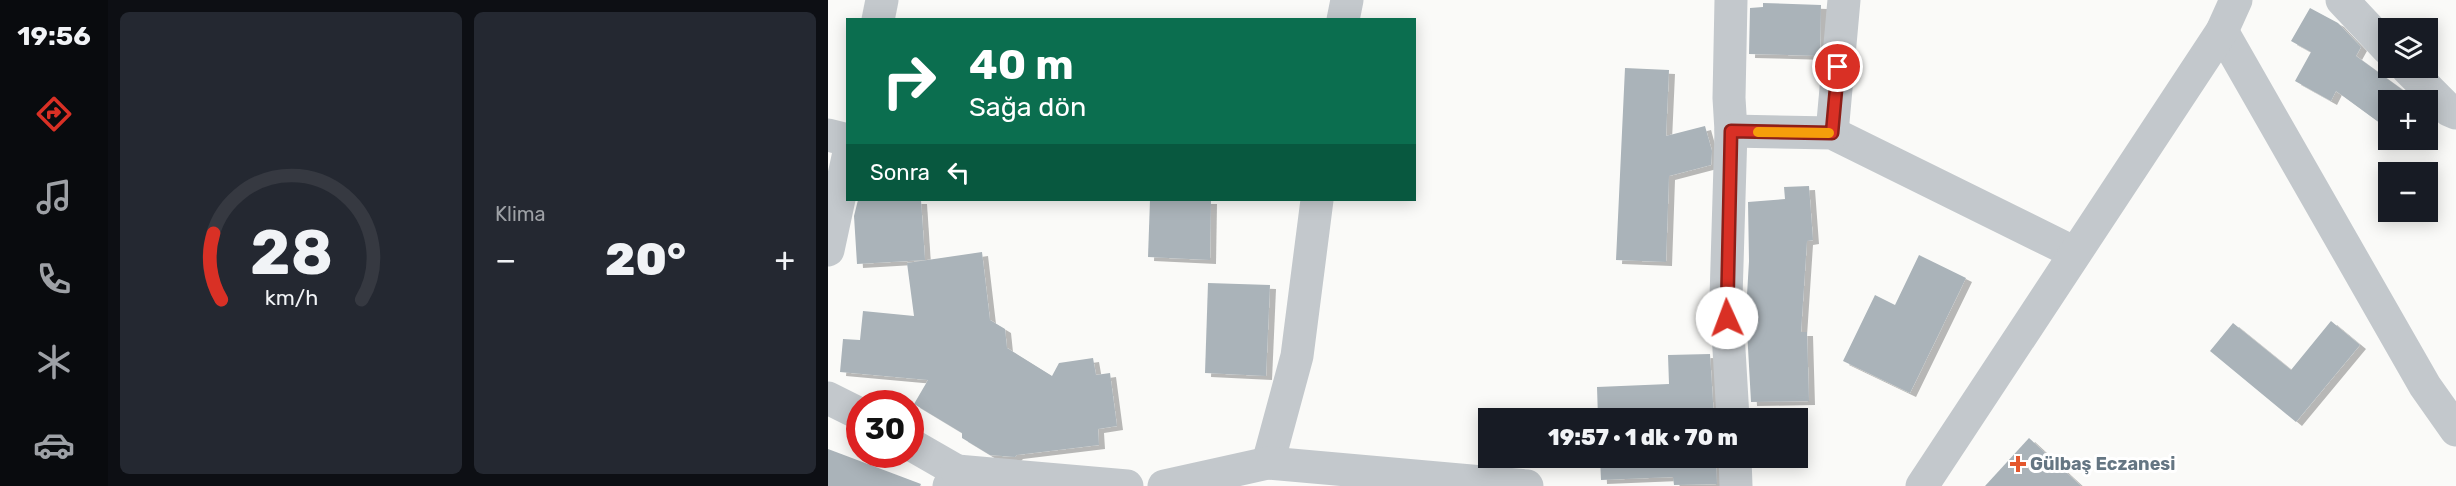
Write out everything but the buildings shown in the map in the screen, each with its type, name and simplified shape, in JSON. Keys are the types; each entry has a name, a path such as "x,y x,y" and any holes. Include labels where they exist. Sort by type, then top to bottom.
{"street":[{"path":"878,18 882,0"},
{"path":"1343,18 1347,0"},
{"path":"1731,0 1729,99 1731,131 1726,298 1732,408"},
{"path":"1832,133 1844,0"},
{"path":"1922,486 2222,31 2236,0"},
{"path":"2342,0 2378,38"},
{"path":"2222,31 2425,386 2456,430"},
{"path":"2417,78 2449,110 2456,113"},
{"path":"1731,131 1832,133 2075,253"},
{"path":"828,135 846,140"},
{"path":"828,250 846,166"},
{"path":"1282,472 1317,201"},
{"path":"828,399 846,407"},
{"path":"924,455 953,478 1127,486"},
{"path":"1735,468 1736,486"},
{"path":"1164,486 1282,472 1527,486"}],"slow traffic":[{"path":"1758,132 1829,133"}],"place":[{"name":"Gülbaş Eczanesi","path":"2018,464"}],"route":[{"path":"1727,318 1731,131 1832,133 1838,67"}]}
